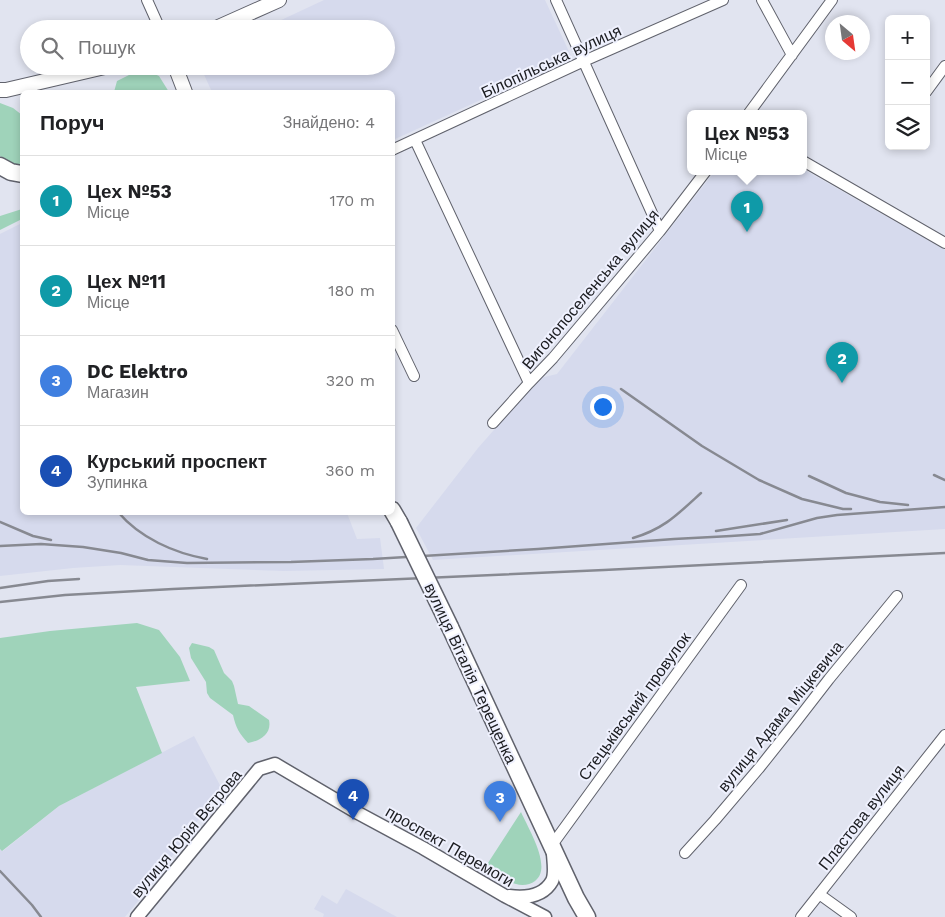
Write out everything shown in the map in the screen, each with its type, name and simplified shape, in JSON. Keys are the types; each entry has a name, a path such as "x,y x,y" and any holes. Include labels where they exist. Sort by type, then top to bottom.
{"main road":[{"path":"234,20 279,0"},
{"path":"0,90 70,75"},
{"path":"178,75 184,90"},
{"path":"0,166 11,172 20,174"},
{"name":"вулиця Віталія Терещенка","path":"396,516 450,626 576,898 587,917"}],"street":[{"path":"147,0 156,20"},
{"path":"556,0 660,231"},
{"name":"Білопільська вулиця","path":"395,149 723,0"},
{"path":"762,0 792,55"},
{"path":"751,110 832,0"},
{"path":"930,87 945,66"},
{"path":"415,140 529,383"},
{"path":"807,163 945,243"},
{"name":"Вигонопоселенська вулиця","path":"493,423 553,358 660,231 703,175"},
{"path":"395,336 414,376"},
{"name":"Стецьківський провулок","path":"552,845 741,585"},
{"name":"вулиця Адама Міцкевича","path":"685,853 716,820 897,596"},
{"name":"Пластова вулиця","path":"801,917 945,735"},
{"name":"проспект Перемоги","path":"259,769 275,764 545,917"},
{"name":"вулиця Юрія Вєтрова","path":"137,917 259,769"},
{"path":"505,896 532,896 544,890 552,880 554,866 552,845"},
{"path":"820,894 851,917"}],"shaded area":[{"path":"324,0 545,0 572,58 395,139 395,90 211,90 204,75 395,75 395,20 281,20"},
{"path":"807,171 945,250 945,529 433,560 416,528 478,448 540,378 557,374 712,175 807,175"},
{"path":"20,224 20,515 348,515 357,539 380,538 384,569 284,571 120,565 0,576 0,234"},
{"path":"194,736 223,791 186,835 162,872 125,917 0,917 0,849 3,851 59,806"},
{"path":"346,889 397,917 323,917 324,914 314,909 322,895 337,904"}],"green space":[{"path":"129,75 157,75 168,90 115,90 117,81"},
{"path":"0,103 13,108 20,113 20,165 11,163 0,156"},
{"path":"20,210 20,220 0,230 0,216"},
{"path":"137,623 159,630 180,657 190,681 136,687 162,753 59,806 2,851 0,849 0,638 50,631"},
{"path":"192,643 214,650 224,673 232,681 238,704 249,706 269,720 269,729 264,736 257,741 248,743 238,730 233,715 210,698 207,693 206,682 191,658 189,648"},
{"path":"521,812 537,848 541,867 540,875 535,881 523,885 509,881 486,866"}],"railway":[{"path":"621,389 702,446 759,480 802,499 843,509 851,509"},
{"path":"934,475 945,480"},
{"path":"809,476 846,493 880,502 908,505"},
{"path":"633,538 662,525 678,514 701,493"},
{"path":"0,546 41,544 83,547 121,553 148,560 187,563 373,559 760,534 817,518 837,515 945,507"},
{"path":"121,515 147,537 158,543 182,553 207,559"},
{"path":"716,531 787,520"},
{"path":"0,522 33,536 51,540"},
{"path":"0,602 65,595 173,589 945,553"},
{"path":"0,588 48,581 79,579"},
{"path":"0,871 41,917"}],"place":[{"name":"Цех №53","path":"747,232"},
{"name":"Цех №11","path":"842,383"},
{"name":"Курський проспект","path":"353,820"},
{"name":"DC Elektro","path":"500,822"}]}
